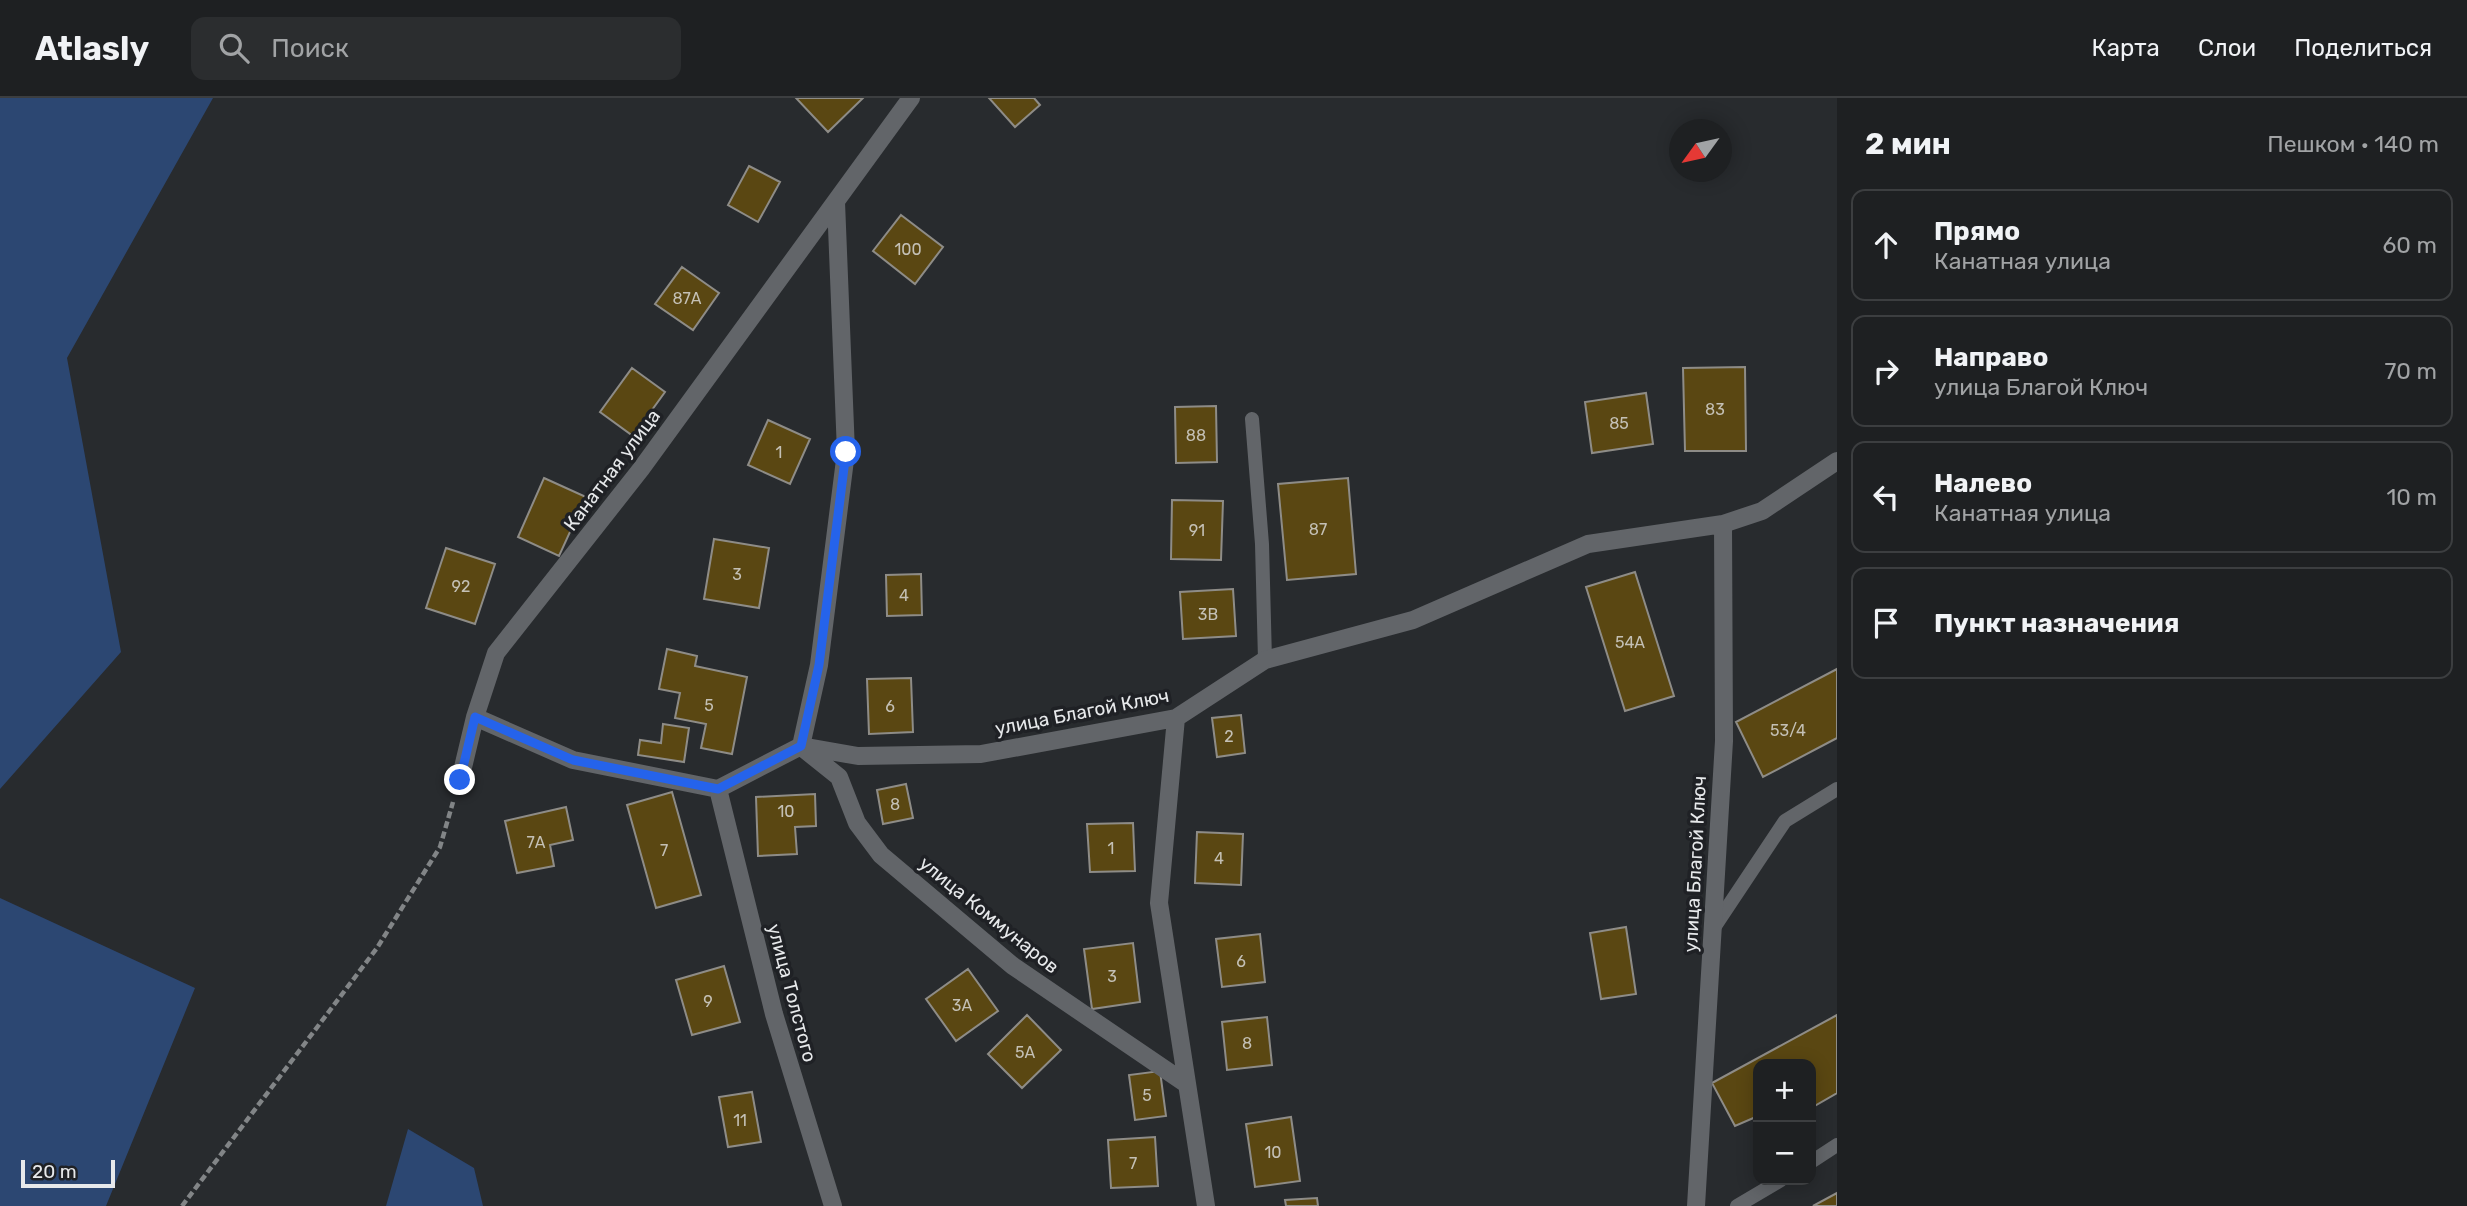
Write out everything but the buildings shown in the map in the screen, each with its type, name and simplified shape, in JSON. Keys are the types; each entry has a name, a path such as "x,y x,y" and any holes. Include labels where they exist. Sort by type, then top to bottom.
{"street":[{"name":"Канатная улица","path":"460,780 475,717 496,653 641,468 911,98"},
{"path":"475,717 573,760 718,789 801,746 819,665 846,452 835,202"},
{"name":"улица Благой Ключ","path":"801,746 858,756 981,754 1176,718 1265,660 1413,620 1588,544 1723,524 1762,510 1837,461"},
{"name":"улица Благой Ключ","path":"1696,1206 1724,741 1723,524"},
{"path":"1176,718 1159,903 1206,1206"},
{"name":"улица Коммунаров","path":"801,746 839,777 858,822 881,855 1013,966 1185,1083"},
{"name":"улица Толстого","path":"718,789 774,1014 833,1206"}],"lane":[{"path":"1252,419 1262,544 1265,660"},
{"path":"1713,929 1785,821 1837,789"},
{"path":"1816,1159 1837,1145"},
{"path":"1737,1206 1773,1185"}],"path":[{"path":"182,1206 377,948 440,847 460,780"}],"shaded area":[{"path":"0,98 213,98 67,358 121,652 0,789"},
{"path":"0,898 195,988 106,1206 0,1206"},
{"path":"408,1129 474,1168 483,1206 386,1206"}],"route":[{"path":"460,780 475,717 573,760 718,789 801,746 819,665 846,452"}]}
